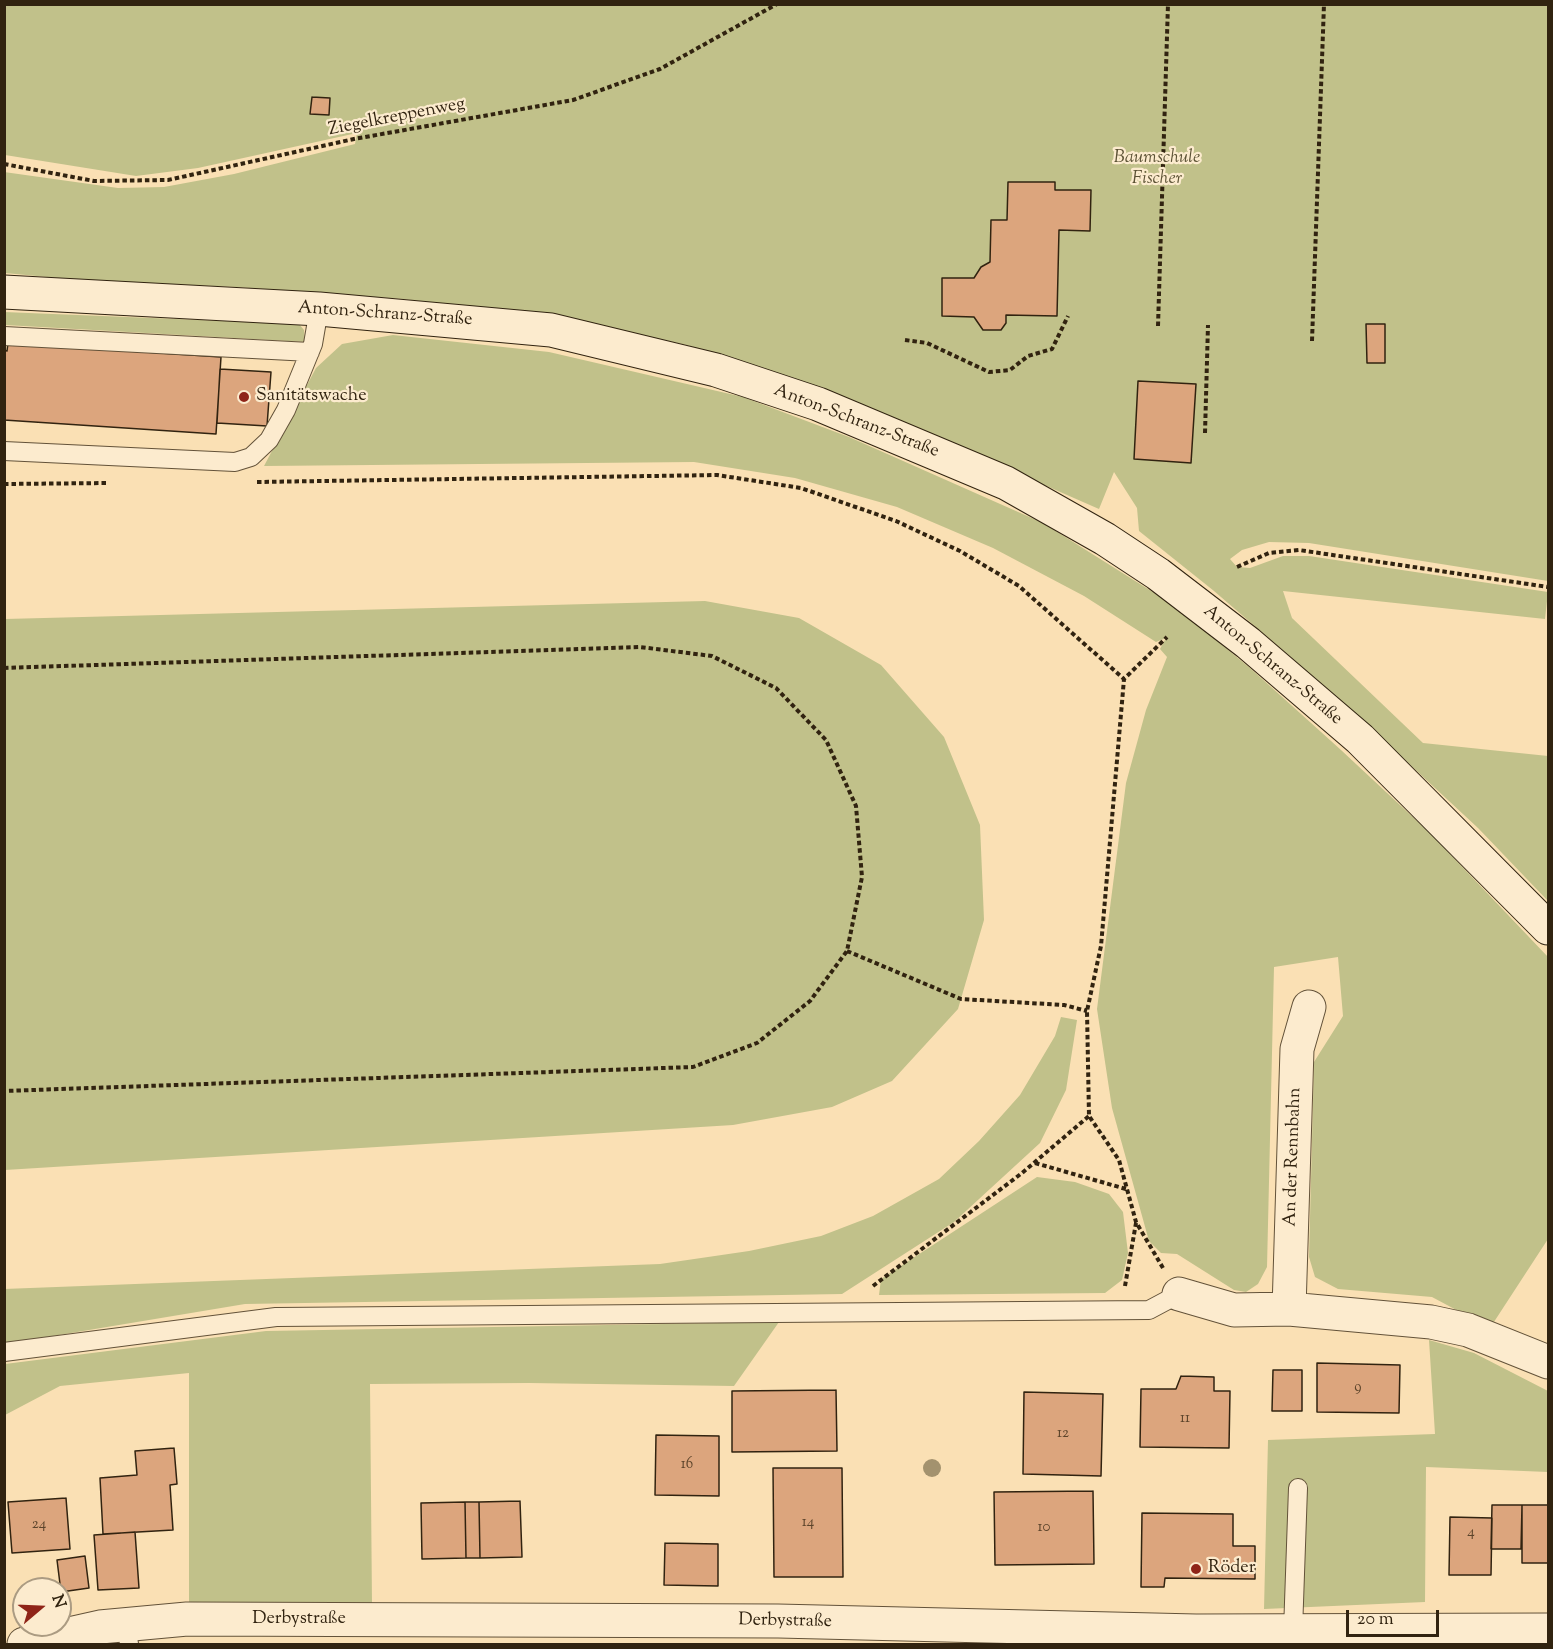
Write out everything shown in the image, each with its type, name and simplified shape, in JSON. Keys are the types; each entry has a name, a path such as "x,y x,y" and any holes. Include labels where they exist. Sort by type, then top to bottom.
{"street":[{"name":"Anton-Schranz-Straße","path":"4,292 319,309 551,330 716,370 818,404 1006,483 1105,539 1149,568 1248,643 1360,739 1548,928"},
{"name":"An der Rennbahn","path":"1289,1309 1297,1049 1309,1007"},
{"path":"1179,1294 1234,1310 1289,1309 1406,1318 1440,1324 1468,1330 1548,1362"},
{"name":"Derbystraße","path":"24,1644 49,1637 128,1634 187,1619 467,1632 778,1621 1293,1631 1548,1630"}],"lane":[{"path":"4,451 235,462 251,457 269,440 286,410 310,352 319,309"},
{"path":"4,336 310,352"},
{"path":"4,1352 276,1317 1149,1310 1179,1294"},
{"path":"1293,1631 1298,1488"}],"path":[{"name":"Ziegelkreppenweg","path":"4,164 94,181 168,180 354,139 573,100 660,69 777,4"},
{"path":"1158,326 1168,4"},
{"path":"1312,341 1324,4"},
{"path":"905,340 927,343 989,372 1010,370 1028,356 1052,349 1068,316"},
{"path":"1204,433 1208,325"},
{"path":"251,482 717,475 801,488 896,521 960,551 1019,586 1124,679"},
{"path":"4,484 110,483"},
{"path":"1237,567 1269,553 1299,550 1548,587"},
{"path":"1167,637 1124,679 1101,946 1087,1011 1089,1116 1119,1160 1136,1222 1179,1294"},
{"path":"4,668 640,647 712,656 776,688 826,740 856,806 862,877 847,951 810,1000 757,1043 693,1067 4,1090"},
{"path":"847,951 961,999 1064,1005 1087,1011"},
{"path":"838,1312 1035,1163 1089,1116"},
{"path":"1035,1163 1127,1189"},
{"path":"1120,1310 1136,1222"}],"green space":[{"name":"Baumschule Fischer","path":"5,5 1548,5 1548,581 1309,543 1269,542 1242,550 1230,559 1237,567 1250,568 1283,556 1309,556 1548,592 1545,619 1283,591 1292,618 1423,743 1548,756 1548,901 1478,828 1336,696 1214,591 1139,531 1137,508 1114,472 1099,509 841,396 687,345 560,318 403,299 236,287 79,280 5,273 4,172 118,188 164,187 234,174 355,144 357,133 198,168 136,176 5,155"},
{"path":"4,312 299,324 304,330 305,342 5,325"},
{"path":"393,335 549,352 743,397 849,437 1043,523 1175,606 1250,668 1341,750 1431,834 1548,957 1548,1239 1490,1328 1432,1297 1338,1289 1315,1277 1309,1257 1314,1062 1343,1016 1338,957 1274,967 1267,1267 1258,1284 1246,1292 1234,1290 1177,1254 1161,1253 1149,1241 1112,1108 1097,1009 1126,783 1146,710 1167,657 1160,649 1166,638 1156,642 1084,596 993,548 897,507 795,478 694,462 264,466 316,368 342,344"},
{"path":"705,601 799,618 881,665 944,737 980,825 984,920 958,1009 892,1081 832,1107 733,1125 5,1170 5,619"},
{"path":"1061,1017 1077,1020 1066,1090 1040,1143 954,1222 842,1294 245,1304 5,1344 4,1289 660,1264 749,1251 821,1236 873,1216 939,1179 979,1141 1020,1095 1055,1036"},
{"path":"1037,1177 1075,1182 1109,1194 1123,1212 1128,1253 1122,1280 1105,1293 879,1295 881,1279"},
{"path":"779,1322 734,1386 529,1383 370,1384 372,1605 189,1605 189,1373 60,1386 5,1415 5,1364 266,1331"},
{"path":"1429,1340 1474,1353 1548,1391 1548,1472 1426,1467 1425,1602 1264,1609 1268,1440 1435,1434"}],"building":[{"path":"312,97 330,98 329,115 310,114"},
{"path":"1008,182 1055,182 1055,190 1091,190 1090,231 1059,230 1057,316 1006,315 1006,323 1001,330 983,330 974,317 942,316 942,278 974,278 981,267 990,262 991,220 1007,220"},
{"path":"1366,324 1385,324 1385,363 1367,363"},
{"path":"8,343 221,357 216,434 4,420 4,350 7,351"},
{"name":"Sanitätswache","path":"220,369 271,372 267,426 217,423"},
{"path":"1138,381 1196,384 1191,463 1134,459"},
{"path":"1317,1363 1400,1365 1399,1413 1317,1412"},
{"path":"1273,1370 1302,1370 1302,1411 1272,1411"},
{"path":"1181,1376 1214,1377 1214,1391 1230,1391 1229,1448 1140,1447 1141,1389 1176,1389"},
{"path":"836,1390 837,1451 732,1452 732,1391"},
{"path":"1024,1392 1103,1394 1101,1476 1023,1474"},
{"path":"656,1435 719,1436 719,1496 655,1495"},
{"path":"174,1448 177,1484 170,1485 173,1530 103,1534 100,1478 137,1475 135,1451"},
{"path":"773,1468 842,1468 843,1577 774,1577"},
{"path":"1093,1491 1094,1564 995,1565 994,1492"},
{"path":"66,1498 70,1549 12,1553 8,1502"},
{"path":"520,1501 522,1557 480,1558 479,1502"},
{"path":"465,1502 466,1558 422,1559 421,1503"},
{"path":"465,1502 479,1502 480,1558 466,1558"},
{"path":"1492,1505 1522,1505 1521,1549 1491,1549"},
{"path":"1522,1505 1548,1505 1548,1563 1522,1563"},
{"path":"1142,1513 1233,1514 1233,1546 1255,1546 1255,1579 1165,1578 1164,1587 1141,1587"},
{"path":"1450,1517 1492,1518 1491,1575 1449,1575"},
{"path":"135,1532 139,1588 98,1590 94,1535"},
{"path":"665,1543 718,1544 718,1586 664,1585"},
{"path":"85,1556 89,1588 72,1590 72,1577 59,1577 57,1560"}],"place":[{"name":"Sanitätswache","path":"244,397"},
{"name":"Röder","path":"1196,1569"}]}
